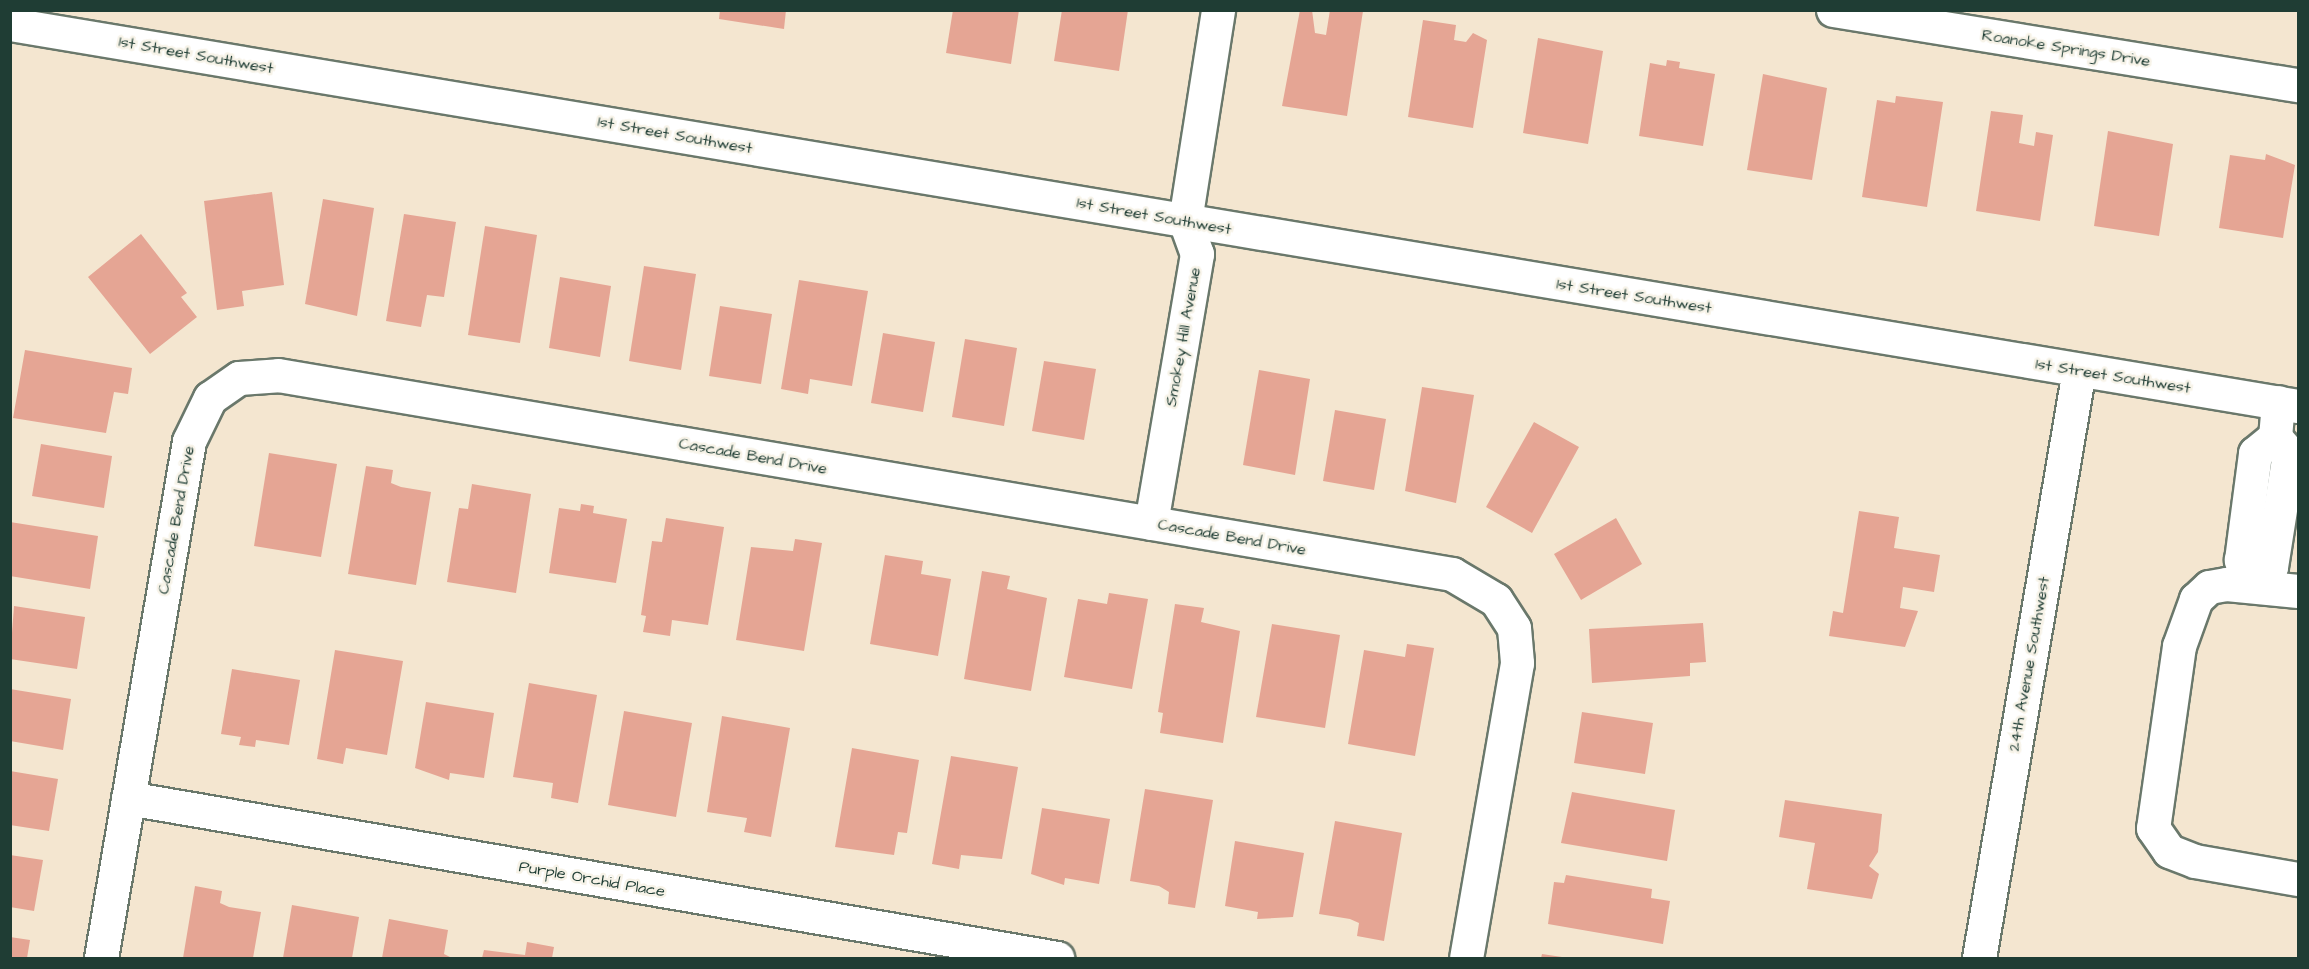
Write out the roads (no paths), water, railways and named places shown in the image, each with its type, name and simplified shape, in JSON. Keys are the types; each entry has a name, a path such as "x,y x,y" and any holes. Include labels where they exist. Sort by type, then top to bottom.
{"street":[{"name":"Smokey Hill Avenue","path":"1151,523 1197,254 1185,221 1218,10"},
{"name":"Roanoke Springs Drive","path":"1833,10 2298,85"},
{"name":"1st Street Southwest","path":"10,24 2288,404"},
{"name":"24th Avenue Southwest","path":"1979,958 2079,370"},
{"name":"Cascade Bend Drive","path":"101,958 189,441 210,398 239,378 278,375 1452,574 1496,600 1514,628 1516,663 1466,958"},
{"path":"2250,584 2241,560 2255,453 2275,437 2288,404"},
{"path":"2298,591 2250,584 2209,587 2196,599 2180,646 2153,828 2169,851 2195,861 2298,879"},
{"name":"Purple Orchid Place","path":"128,798 1057,958"}]}
